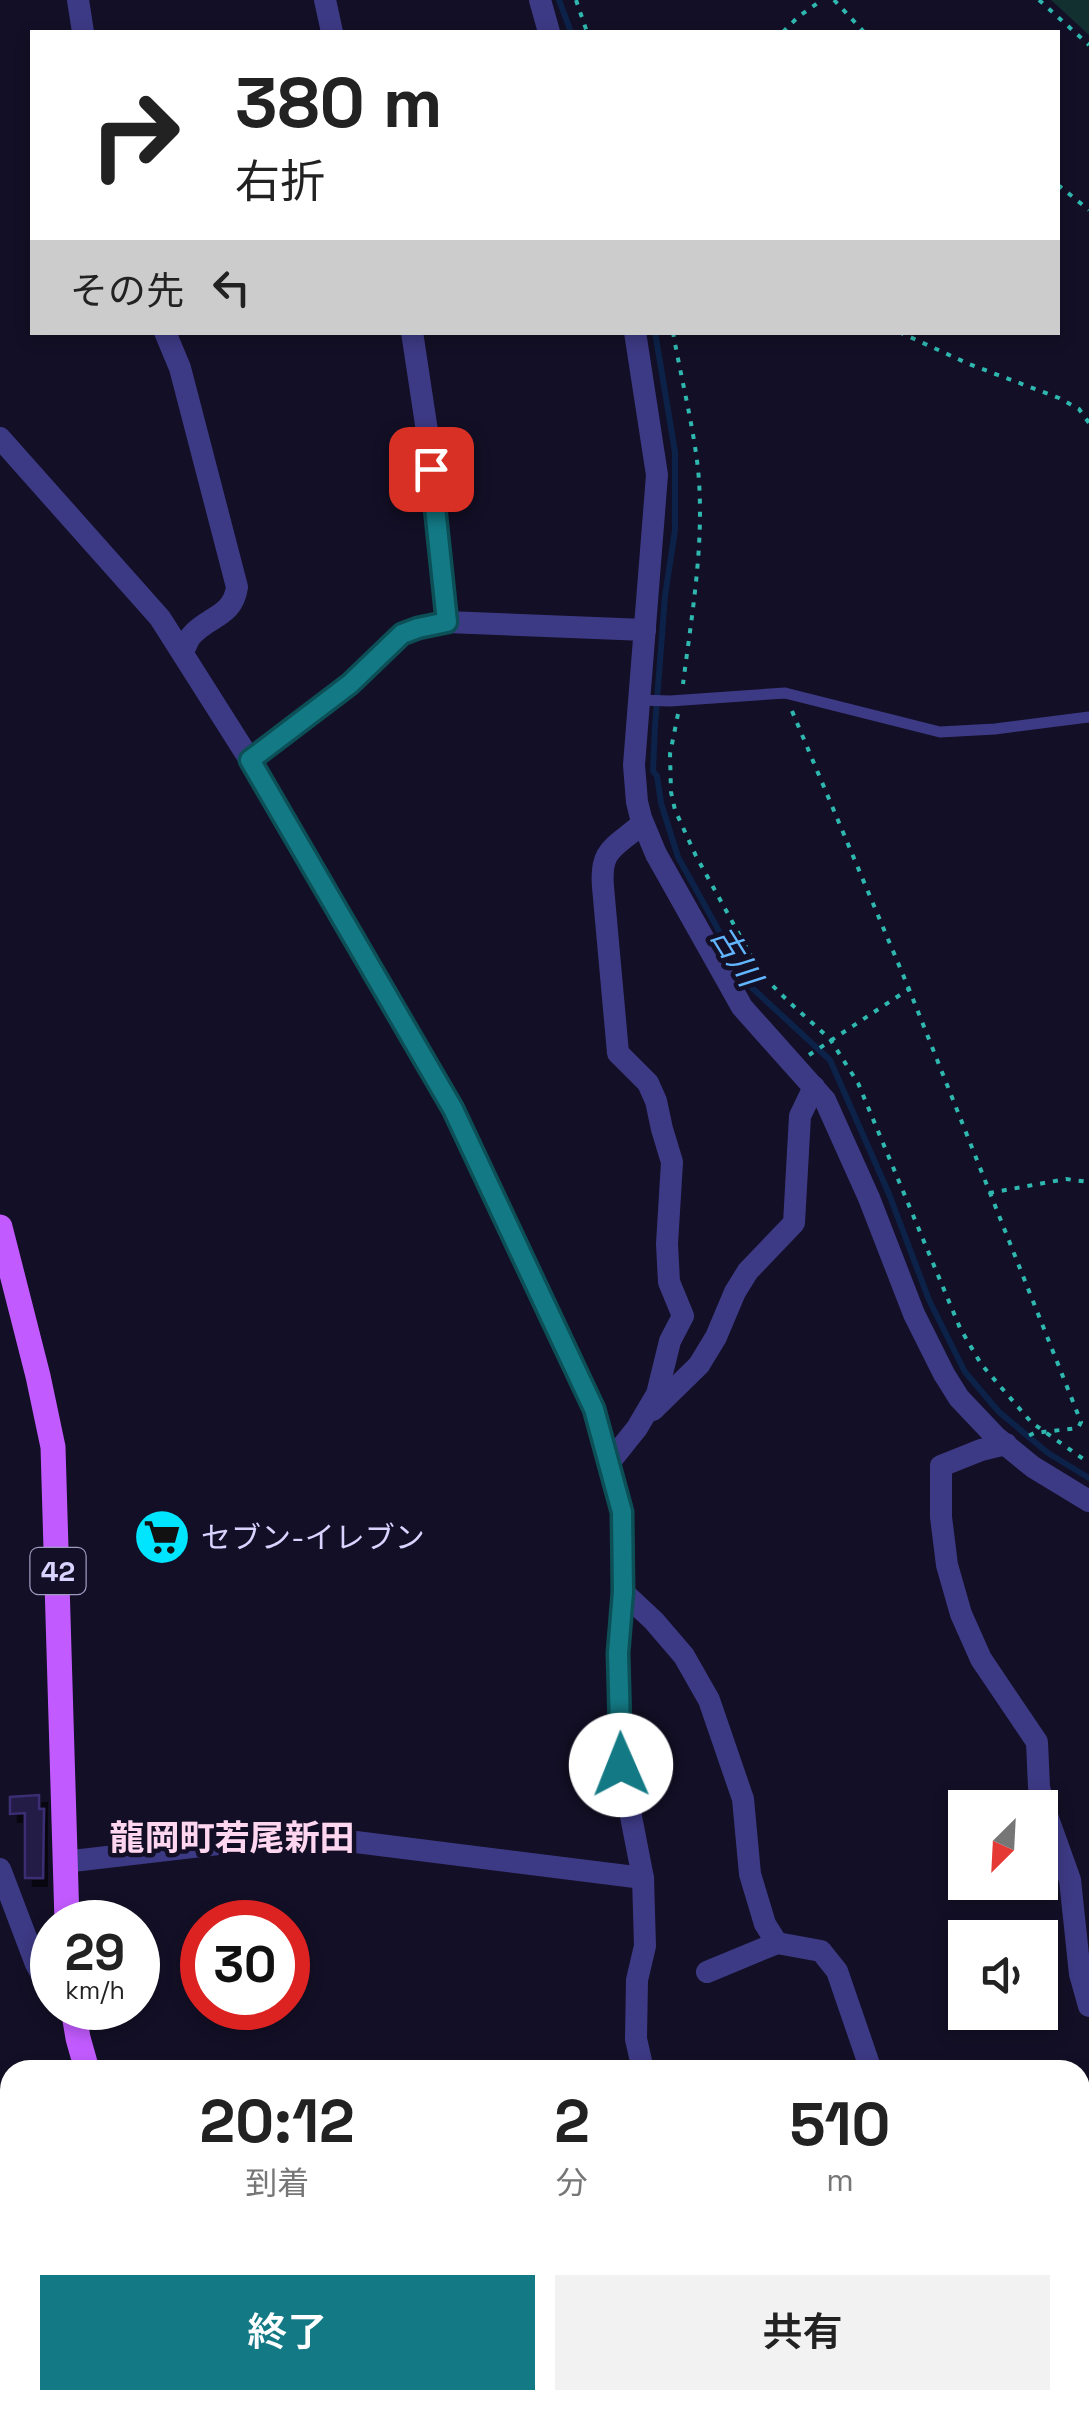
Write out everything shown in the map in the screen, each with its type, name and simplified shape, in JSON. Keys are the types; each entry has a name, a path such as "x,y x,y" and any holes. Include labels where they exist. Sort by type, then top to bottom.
{"main road":[{"name":"42","path":"0,1227 53,1447 66,1900"},
{"path":"76,2030 84,2060"}],"street":[{"path":"78,0 83,30"},
{"path":"325,0 332,30"},
{"path":"540,0 548,30"},
{"path":"167,335 180,368 237,586 235,600 192,635 183,651"},
{"path":"412,335 447,622"},
{"path":"635,335 658,475 635,784 648,836 742,1007 825,1100 930,1351 959,1398 982,1424 1033,1467 1089,1501"},
{"path":"0,438 160,618 250,760 453,1109 594,1409 622,1512 623,1592 618,1653 621,1765 643,1878 644,1946 637,1980 636,2038 641,2060"},
{"path":"250,760 350,684 402,634 418,628 447,622 644,630"},
{"path":"637,828 604,859 602,887 618,1052 648,1083 672,1162 669,1282 683,1316 670,1340 657,1394 637,1428"},
{"path":"610,1462 637,1428 698,1366 748,1271 794,1222 800,1116 814,1087"},
{"path":"1006,1444 941,1466 941,1517 947,1565 961,1614 981,1659 1037,1742 1039,1787 1070,1880 1080,1974 1089,2006"},
{"path":"623,1592 684,1656 709,1700 743,1799 750,1874 765,1924 777,1943"},
{"path":"64,1862 280,1837 348,1841 643,1878"},
{"path":"0,1870 30,1948"},
{"path":"707,1972 777,1943 821,1951 836,1971 868,2060"}],"lane":[{"path":"642,701 785,693 940,732 1089,718"}],"path":[{"path":"576,0 586,30"},
{"path":"785,30 822,0"},
{"path":"834,0 862,30"},
{"path":"1039,0 1089,45"},
{"path":"1060,187 1089,210"},
{"path":"674,335 698,466 700,497 699,560 670,754 675,810 755,963 788,1002 830,1039 858,1083 960,1328 981,1364 1031,1422 1089,1462"},
{"path":"906,335 1059,398 1079,409 1089,423"},
{"path":"785,693 909,989 1081,1422 1078,1428 1034,1433"},
{"path":"806,1058 909,989"},
{"path":"990,1193 1066,1178 1089,1182"}],"green space":[{"path":"1051,0 1089,0 1089,35"}],"building":[{"path":"39,1795 39,1809 44,1809 43,1878 25,1878 25,1813 10,1814 10,1797"}],"waterway":[{"name":"古川","path":"559,0 570,30"},
{"name":"古川","path":"656,335 675,452 675,530 665,596 653,771 678,857 749,985 830,1060 889,1194 929,1300 965,1372 999,1412 1048,1453 1089,1478"}],"place":[{"name":"セブン-イレブン","path":"162,1537"}],"district":[{"name":"龍岡町若尾新田","path":"232,1838"}],"route":[{"path":"431,469 447,622 402,634 350,684 250,760 453,1109 594,1409 622,1512 623,1592 618,1653 621,1765"}]}
